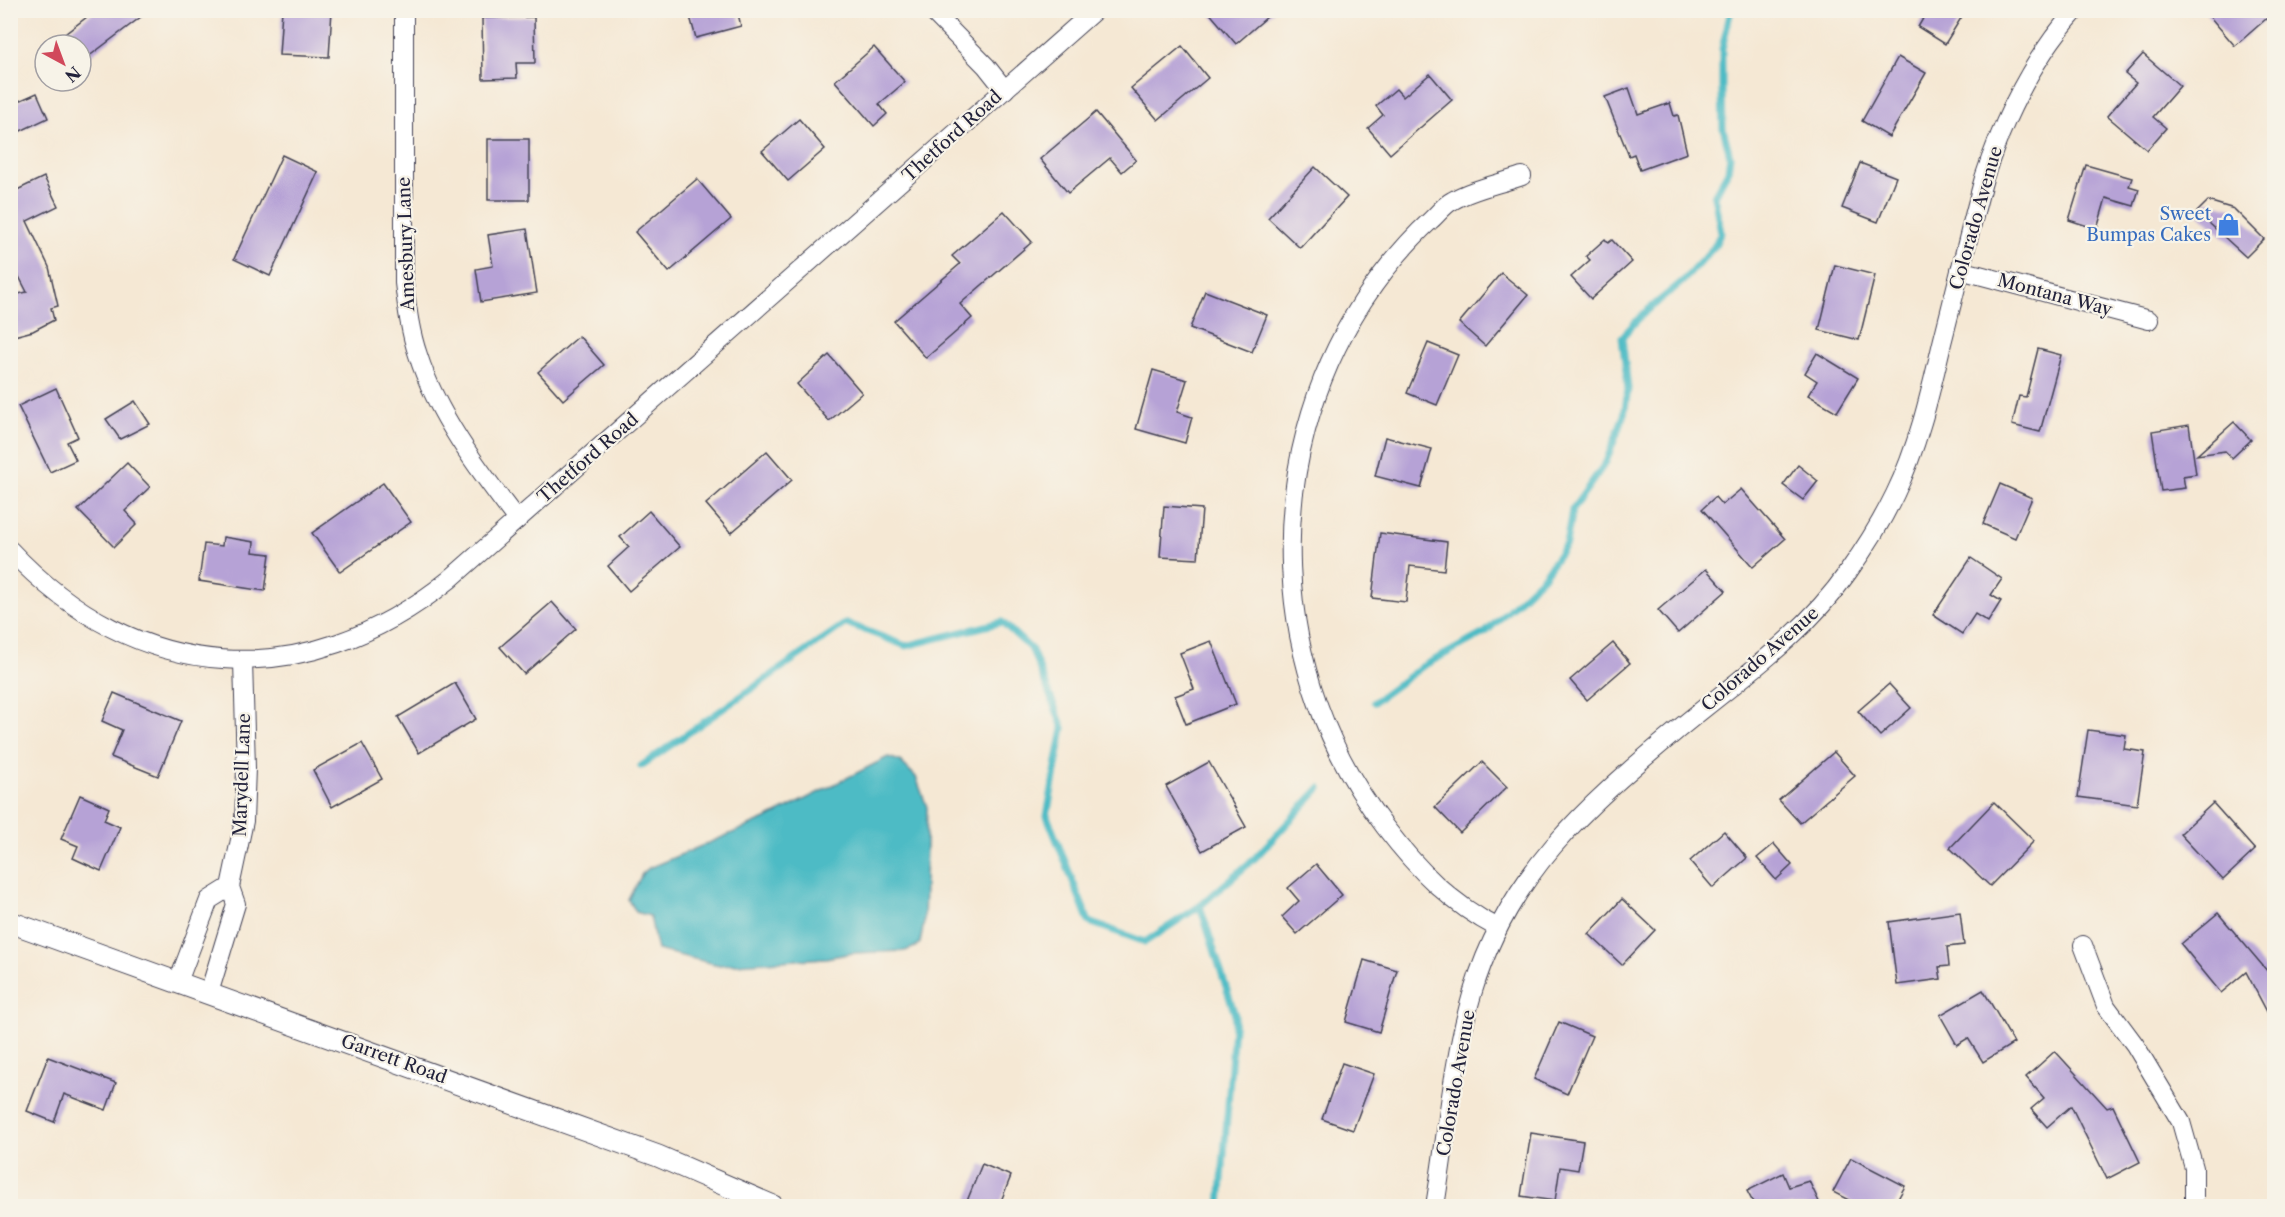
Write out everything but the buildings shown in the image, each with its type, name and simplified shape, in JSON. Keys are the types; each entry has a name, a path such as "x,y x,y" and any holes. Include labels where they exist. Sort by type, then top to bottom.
{"street":[{"name":"Amesbury Lane","path":"404,10 404,283 417,355 444,412 517,520"},
{"path":"931,10 1005,90"},
{"name":"Thetford Road","path":"10,550 48,588 116,631 179,653 243,661 287,656 333,644 381,625 419,604 517,520 1095,10"},
{"name":"Colorado Avenue","path":"1435,1206 1462,1035 1473,991 1498,928 1541,860 1572,822 1627,772 1776,650 1806,622 1846,575 1883,518 1908,462 1923,416 1984,178 2009,111 2027,77 2076,10"},
{"path":"1498,928 1473,916 1421,871 1367,804 1334,746 1317,702 1296,629 1290,559 1291,518 1300,451 1318,389 1354,316 1375,282 1413,237 1452,201 1522,176"},
{"name":"Montana Way","path":"1960,270 2149,320"},
{"name":"Marydell Lane","path":"209,993 236,904 230,887 244,810 246,768 243,661"},
{"path":"178,982 208,900 230,887"},
{"name":"Garrett Road","path":"10,922 658,1156 773,1206"},
{"path":"2083,945 2106,1006 2147,1064 2181,1122 2194,1168 2194,1206"}],"water":[{"path":"888,757 900,761 916,777 927,807 924,923 920,943 905,951 853,953 826,958 719,965 657,950 650,916 636,912 629,900 642,874 649,868 768,818"}],"waterway":[{"path":"1374,702 1423,666 1486,632 1543,577 1566,544 1572,510 1606,462 1624,415 1628,389 1622,337 1642,315 1683,281 1714,247 1721,232 1714,196 1728,171 1730,156 1723,128 1722,49 1731,10"},
{"path":"641,766 846,623 906,646 1002,622 1032,650 1063,728 1047,816 1089,922 1145,942 1200,906 1255,858 1320,788"},
{"path":"1200,906 1235,1015 1220,1206"}],"place":[{"name":"Sweet Bumpas Cakes","path":"2229,224"}]}
